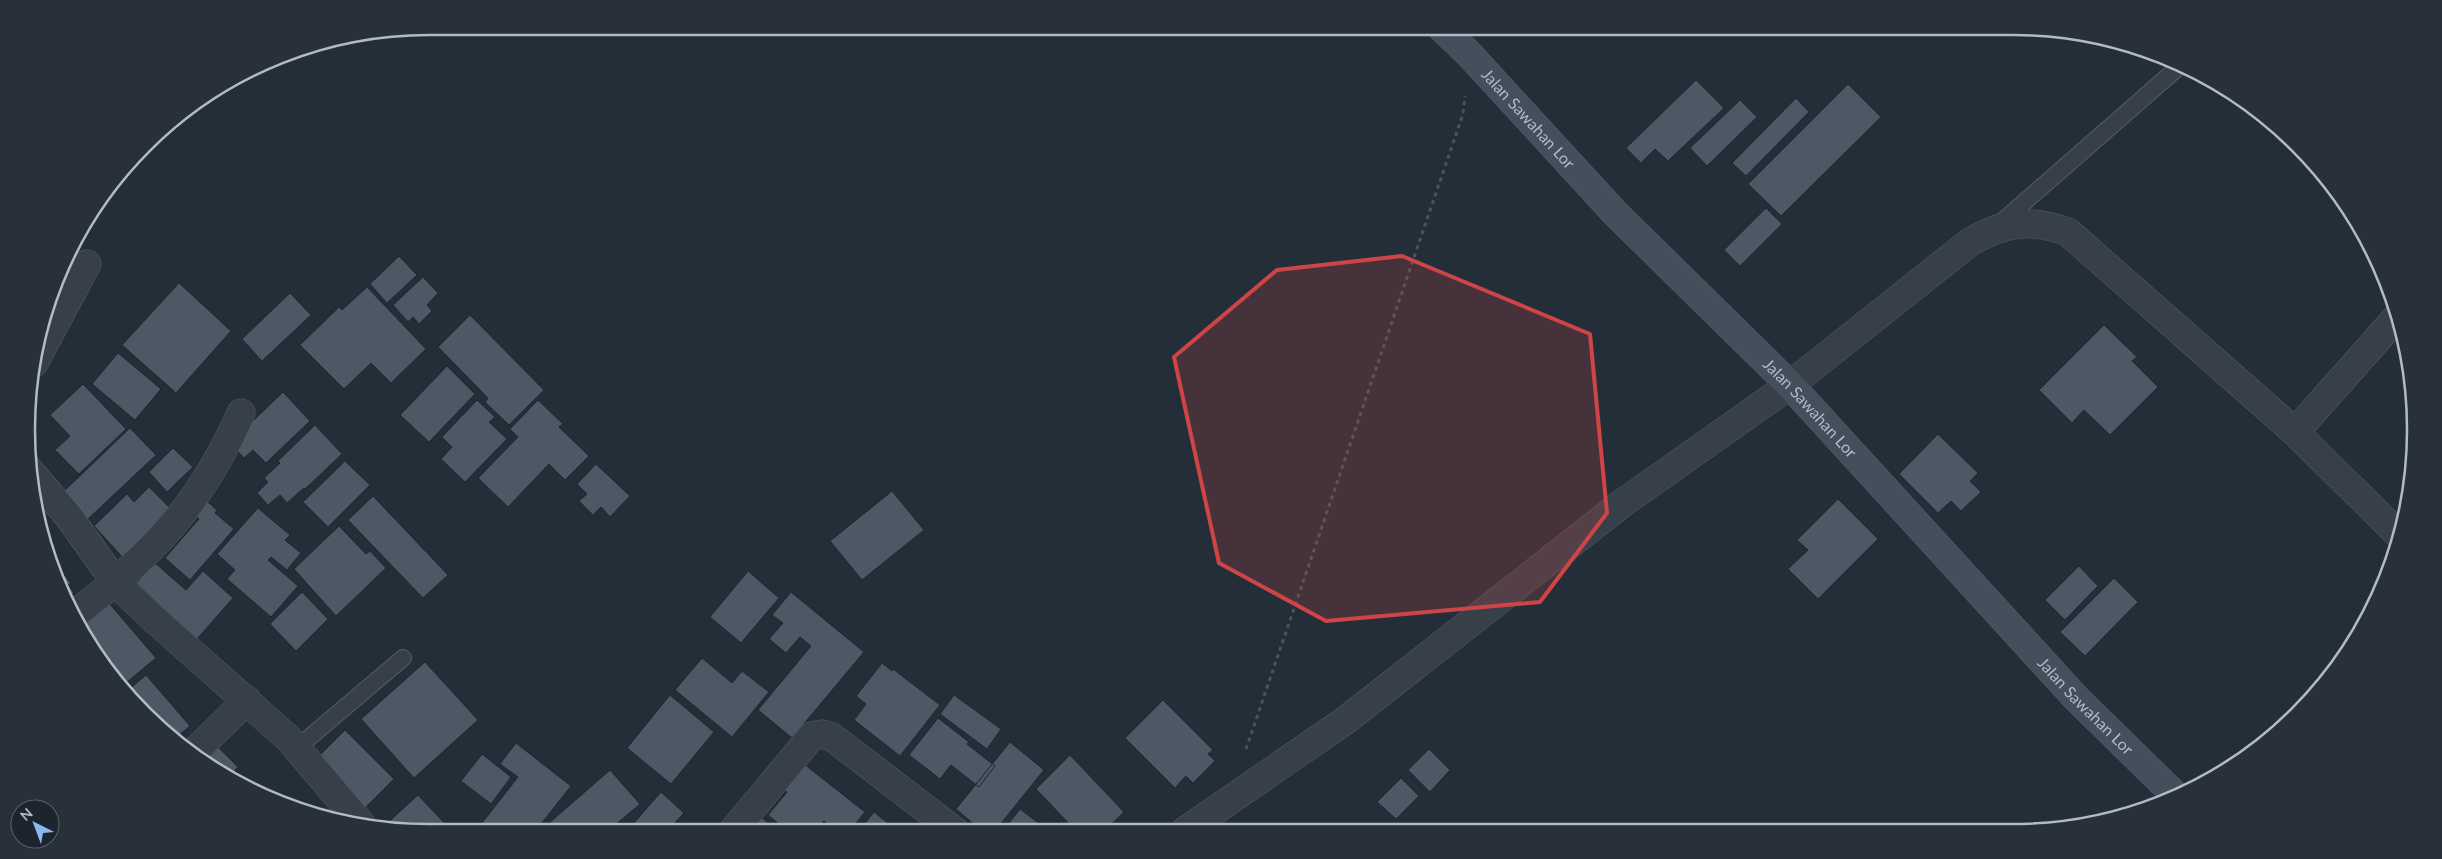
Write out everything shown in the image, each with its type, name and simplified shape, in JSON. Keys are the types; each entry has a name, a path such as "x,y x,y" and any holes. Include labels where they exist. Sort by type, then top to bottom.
{"main road":[{"name":"Jalan Sawahan Lor","path":"1449,35 1615,213 1790,385 2076,698 2170,791"}],"street":[{"path":"1195,824 1346,720 1624,502 1790,385 1970,242 1994,228 2027,224 2049,225 2068,232 2295,432 2394,530"},
{"path":"45,342 87,264"},
{"path":"2295,432 2392,322"},
{"path":"79,610 116,583 173,528 224,452 241,413"},
{"path":"38,481 69,517 116,583 155,620 247,700 297,748 355,816"},
{"path":"198,749 247,700"},
{"path":"739,824 812,736 822,734 832,737 946,824"}],"lane":[{"path":"1994,228 2175,70"},
{"path":"297,748 403,658"}],"path":[{"path":"1244,755 1463,114"}],"highlighted area":[{"path":"1402,256 1590,334 1607,513 1540,602 1326,621 1219,563 1174,357 1277,270"}],"building":[{"path":"1696,80 1724,108 1668,161 1655,149 1641,163 1626,148"},
{"path":"1848,84 1881,117 1781,216 1748,184"},
{"path":"1796,98 1809,112 1746,176 1732,163"},
{"path":"1740,100 1757,117 1707,166 1690,148"},
{"path":"1766,208 1782,224 1740,266 1724,250"},
{"path":"399,256 417,275 387,303 370,284"},
{"path":"423,277 438,293 427,305 432,311 419,324 413,317 408,322 393,305"},
{"path":"179,283 231,331 176,393 122,345"},
{"path":"367,287 426,349 391,383 371,363 344,389 300,345 339,307 342,310"},
{"path":"290,293 311,315 262,361 242,339"},
{"path":"470,315 544,390 509,425 485,402 488,398 438,347"},
{"path":"2104,325 2137,357 2132,361 2158,387 2110,435 2084,410 2072,423 2039,390"},
{"path":"118,353 161,389 135,420 92,384"},
{"path":"447,366 475,394 429,442 400,415"},
{"path":"83,384 126,429 79,474 55,450 70,436 50,415"},
{"path":"283,392 310,421 266,463 253,450 244,458 230,443"},
{"path":"477,400 495,417 489,422 507,439 465,482 441,459 452,447 442,437"},
{"path":"538,400 563,424 559,427 589,456 565,480 549,464 508,507 478,478 518,437 510,429"},
{"path":"315,425 342,454 305,489 287,503 280,495 268,505 257,493 268,482 264,478 280,463 278,461"},
{"path":"130,428 156,455 87,520 62,493"},
{"path":"1938,434 1978,473 1970,481 1981,492 1961,511 1951,501 1938,513 1899,474"},
{"path":"173,448 193,467 167,492 149,472"},
{"path":"345,461 370,485 328,527 303,502"},
{"path":"596,464 630,496 610,517 601,507 593,515 579,501 587,494 577,484"},
{"path":"149,487 172,510 126,561 94,526 127,494 134,502"},
{"path":"892,491 924,530 862,580 830,541"},
{"path":"201,496 217,510 215,513 234,529 190,580 165,558 199,519 189,511"},
{"path":"373,496 448,575 423,598 348,520"},
{"path":"1838,499 1878,539 1818,599 1788,569 1808,550 1797,540"},
{"path":"258,508 290,535 285,540 301,553 287,570 271,557 268,560 298,586 271,617 227,579 235,570 217,554"},
{"path":"339,526 366,554 370,551 386,568 336,616 294,569"},
{"path":"154,562 186,590 203,571 233,598 190,647 128,593"},
{"path":"2079,566 2098,586 2065,620 2045,600"},
{"path":"748,571 779,598 741,643 710,617"},
{"path":"62,573 71,583 68,585 74,593 72,595"},
{"path":"2114,578 2138,602 2085,656 2060,632"},
{"path":"302,592 328,619 296,651 270,624"},
{"path":"791,592 864,652 792,738 758,710 811,646 800,637 786,653 769,639 783,623 772,615"},
{"path":"103,596 156,658 127,682 101,649 81,614"},
{"path":"702,658 732,683 742,671 769,692 732,737 675,690"},
{"path":"425,662 478,720 414,778 361,719"},
{"path":"882,663 892,671 893,669 940,705 900,756 854,720 866,704 856,696"},
{"path":"146,675 190,726 180,734 131,688"},
{"path":"670,695 714,732 671,784 627,748"},
{"path":"954,695 1001,729 987,749 940,714"},
{"path":"1163,700 1213,750 1208,754 1215,761 1193,783 1186,776 1175,788 1125,738"},
{"path":"938,718 969,742 967,744 995,766 979,787 951,765 940,779 909,755"},
{"path":"345,730 394,779 363,810 314,761"},
{"path":"1010,742 1044,770 1000,824 974,824 956,809"},
{"path":"516,743 571,786 541,824 481,824 518,777 500,764"},
{"path":"218,747 238,767 234,772 208,756"},
{"path":"1429,749 1450,770 1430,792 1408,770"},
{"path":"482,754 511,777 491,804 461,781"},
{"path":"1070,755 1124,812 1111,824 1069,824 1036,789"},
{"path":"804,764 865,812 855,824 828,824 824,821 821,824 779,824 768,815 787,792 784,789"},
{"path":"610,770 640,804 616,824 548,824"},
{"path":"1401,778 1419,796 1396,819 1377,802"},
{"path":"661,792 684,813 674,824 633,824"},
{"path":"418,795 445,824 430,824 389,822"},
{"path":"1020,809 1040,824 1008,824"},
{"path":"874,812 889,824 864,824"},
{"path":"758,815 770,824 751,824"}]}
